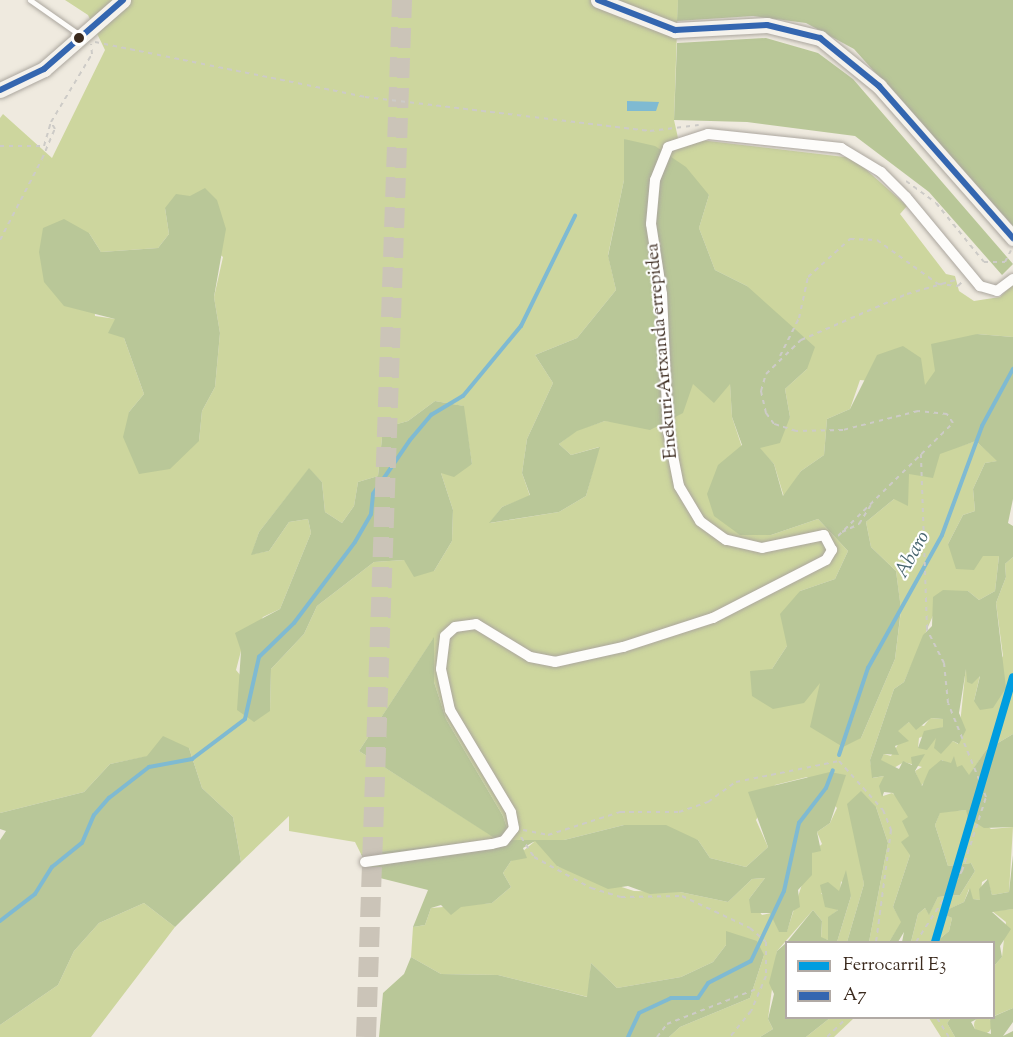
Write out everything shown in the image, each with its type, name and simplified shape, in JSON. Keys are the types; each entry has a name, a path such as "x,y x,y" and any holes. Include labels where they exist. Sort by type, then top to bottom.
{"street":[{"path":"0,90 33,77 86,39 123,0"},
{"path":"598,0 675,30 767,24 820,38 879,86 1012,244"},
{"name":"Enekuri-Artxanda errepidea","path":"832,542 816,534 762,548 726,540 700,520 678,486 668,431 662,294 651,224 662,156 674,142 708,134 812,143 858,155 906,197 967,277 997,291 1013,279"},
{"path":"365,862 492,844 504,841 514,828 511,812 450,710 441,669 445,636 464,623 476,624 530,657 555,662 623,647 744,604 826,560 832,542"}],"lane":[{"path":"30,0 86,39"}],"path":[{"path":"0,146 44,146 51,122 92,54 86,39"},
{"path":"86,39 365,97 650,131 707,125"},
{"path":"0,240 55,129 51,122"},
{"path":"902,179 936,203 984,262 1005,262 1012,244"},
{"path":"832,542 921,454 952,428 947,414 918,411 820,434 774,424 761,391 799,318 808,277 850,239 877,240 938,284 958,286 967,277"},
{"path":"780,356 801,340 938,284 967,277"},
{"path":"917,941 962,871 986,797 948,703 944,663 927,629 921,454"},
{"path":"842,532 859,524 871,504"},
{"path":"514,828 548,835 620,812 679,812 708,802 736,782 839,761 883,810 891,830 876,941"},
{"path":"514,828 534,856 591,888 621,897 682,896 750,928 766,942 770,957 751,1011 730,1037"},
{"path":"657,1037 667,1024 759,988"},
{"path":"827,1037 845,1019"},
{"path":"938,1019 950,1037"}],"green space":[{"path":"65,0 678,0 674,120 680,147 700,140 853,158 907,206 900,214 946,274 955,276 959,291 974,301 1000,297 1013,284 1013,337 977,334 925,386 860,380 850,409 827,419 824,455 801,471 784,497 774,464 759,448 790,417 785,389 807,369 747,286 715,270 699,228 709,195 624,139 624,180 608,255 616,290 577,338 535,355 553,383 527,439 522,473 530,496 502,507 490,523 559,512 586,496 599,447 571,455 559,444 577,430 605,421 636,423 693,383 730,383 732,417 771,535 818,519 848,551 835,579 800,591 787,646 772,669 821,681 861,738 895,659 901,610 896,571 871,547 866,522 894,499 909,474 939,453 976,441 998,461 985,463 973,489 975,511 963,515 948,544 999,556 995,591 979,600 968,591 952,594 935,611 904,682 894,689 870,760 873,778 884,776 883,796 892,793 901,800 909,817 910,855 893,907 902,922 890,941 869,941 888,843 876,807 856,832 864,884 847,941 837,941 851,896 841,881 840,892 821,893 838,910 829,917 828,940 821,938 822,921 813,910 777,951 768,1019 773,1029 760,1037 669,1037 680,1027 750,998 764,955 726,945 713,962 681,977 617,988 591,963 588,997 498,975 441,974 411,957 413,927 425,925 431,908 492,903 511,887 503,873 511,861 534,842 497,840 361,854 355,842 289,831 289,816 241,862 233,817 202,788 189,748 110,764 84,792 0,813 0,118 3,114 52,158 105,50 88,15","holes":["165,208 223,257 214,297 220,333 215,387 202,411 199,441 129,412 144,394 116,319 95,316 89,233 101,252 158,248 169,234","435,401 463,406 472,464 441,473 453,510 452,541 434,571 404,560 374,562 317,606 304,634 271,669 270,711 236,670 241,651 263,617 280,609 311,533 308,519 289,522 269,551 252,554 259,532 309,469 322,482 325,512 342,523 354,506 358,482 378,476 383,428 408,421","433,639 434,682 446,719 503,816 507,828 497,839 359,751","807,777 837,808 830,823 817,832 822,844 812,853 787,931 779,931 771,913 762,915 749,899 765,878 752,879 728,902 680,892 634,891 557,866 564,840 624,825 698,840 710,858 746,867 768,847 756,820 775,785"]},
{"path":"678,0 1013,0 1013,226 854,49 806,23 753,16 677,21"},
{"path":"766,38 818,53 853,79 1013,264 1002,275 929,192 855,136 747,122 674,120 677,43"},
{"path":"624,139 655,146 686,167 709,195 699,228 715,270 747,286 815,347 807,369 785,389 790,417 780,443 760,448 774,464 783,496 801,471 824,455 827,419 850,409 877,355 903,346 921,358 925,385 935,371 931,344 977,334 1013,337 1013,499 1008,523 1013,526 1013,557 1005,564 1006,577 996,603 1006,688 993,708 980,710 974,701 980,676 972,684 967,682 966,669 959,713 966,730 959,744 953,741 941,754 934,748 936,738 927,750 918,748 924,731 943,727 943,719 931,718 916,730 909,722 898,731 909,741 895,746 899,755 884,754 881,760 899,769 903,761 912,765 911,757 925,754 915,771 922,786 929,770 941,760 951,763 954,756 957,767 962,765 969,775 986,750 1013,734 1013,827 984,828 968,818 966,810 940,813 935,825 948,866 971,863 975,871 960,895 938,897 929,915 925,908 918,914 911,941 902,941 904,932 899,941 890,941 901,922 893,907 910,855 901,842 909,836 902,821 908,817 893,793 884,792 882,797 879,786 884,776 872,778 870,760 894,689 904,682 923,635 932,626 933,597 943,590 968,591 979,600 995,591 999,556 983,556 974,570 956,569 948,544 963,515 975,511 973,489 985,463 997,461 976,441 940,454 933,478 909,474 908,506 894,499 866,522 871,547 896,571 901,609 895,659 861,738 843,747 810,727 820,683 804,703 773,709 752,696 750,671 772,669 787,646 780,614 800,591 835,579 848,551 818,519 771,535 740,535 714,516 707,494 718,465 742,445 732,417 730,384 714,403 693,384 683,413 650,430 605,421 577,431 559,444 571,455 600,447 586,496 559,512 489,523 502,507 530,495 522,473 527,439 553,383 535,355 577,338 616,290 608,256 624,180"},
{"path":"205,188 217,200 226,229 214,297 220,333 215,387 202,411 199,441 170,469 139,474 123,437 129,412 144,394 124,338 108,333 115,319 64,306 44,282 39,252 43,228 64,219 89,233 101,252 158,248 169,234 165,208 176,194 190,196"},
{"path":"435,401 464,406 472,464 454,477 441,473 453,510 452,541 434,571 414,577 404,560 374,562 317,606 304,634 271,669 270,711 254,722 237,710 241,651 235,633 280,609 311,533 308,519 289,522 269,551 251,555 259,532 309,468 322,482 325,512 342,523 354,506 358,482 378,476 383,428 408,421"},
{"path":"1013,557 1013,734 986,750 969,776 942,760 921,786 915,771 922,767 904,762 892,769 880,761 884,754 891,756 902,738 897,731 909,722 924,726 930,718 943,719 943,727 919,738 918,748 937,736 946,747 953,741 958,744 966,666 980,675 974,701 1003,656 996,603 1006,577 1005,564"},
{"path":"434,637 434,682 446,719 503,816 507,828 499,840 564,840 624,825 666,825 698,840 710,858 746,867 768,847 748,792 830,772 846,775 830,823 817,832 821,851 812,853 812,875 798,890 800,907 793,911 787,932 779,932 770,913 751,913 749,899 765,878 752,879 728,902 680,892 650,894 628,886 608,889 557,866 535,841 523,848 527,858 511,861 503,873 511,887 492,903 461,907 451,915 441,905 431,908 425,925 413,927 428,890 372,876 361,854 496,839 359,751"},
{"path":"163,736 189,748 202,788 233,817 241,862 175,927 144,903 99,923 74,951 58,985 0,1025 0,840 6,831 0,829 0,813 84,792 110,764 147,756"},
{"path":"861,791 876,807 888,843 869,941 847,941 864,884 847,804"},
{"path":"966,810 991,829 1013,827 1009,892 992,895 987,879 982,882 980,900 972,899 969,889 964,902 941,913 952,918 949,931 937,941 911,941 918,914 925,908 929,914 938,897 960,895 975,871 971,863 948,866 935,825 940,812"},
{"path":"1013,855 1013,909 992,912 1011,929 1000,946 1002,957 995,965 995,941 937,941 949,931 952,918 940,913 964,902 970,888 973,899 980,900 979,889 988,879 992,895 1009,892"},
{"path":"846,870 851,896 837,941 788,941 813,910 822,921 821,937 828,940 828,917 838,910 825,907 820,885 828,882 839,891"},
{"path":"144,903 175,927 91,1037 0,1037 0,1025 58,985 74,951 99,923"},
{"path":"1013,909 1013,1008 995,1016 995,965 1002,957 1006,922 992,911"},
{"path":"726,931 757,941 764,955 750,998 680,1027 669,1037 379,1037 383,993 404,974 411,957 441,974 498,975 587,997 591,963 617,988 681,977 713,962 726,945"},
{"path":"785,944 785,1019 829,1019 806,1037 760,1037 773,1029 768,1019 774,994 769,983 777,951"},
{"path":"1013,1008 1013,1022 1003,1036 1013,1031 1013,1037 955,1037 947,1023 950,1019 977,1019 971,1022 975,1029 991,1034 990,1019 995,1019 995,1016"},
{"path":"829,1019 853,1019 834,1037 806,1037"},
{"path":"930,1019 950,1019 947,1023 955,1037 941,1037"},
{"path":"977,1019 989,1019 991,1022 989,1031 983,1034 977,1031 974,1025"}],"water":[{"path":"627,101 659,102 656,111 627,111"}],"waterway":[{"path":"0,921 35,894 52,867 82,843 94,815 109,798 149,767 192,759 245,719 259,657 294,623 355,542 371,514 373,494 410,440 431,415 463,396 521,326 575,216"},
{"name":"Abaro","path":"839,755 868,668 942,535 982,426 1013,369"},
{"name":"Abaro","path":"628,1037 639,1013 671,998 698,998 708,983 751,961 784,891 799,823 826,788 833,770"}],"tunnel":[{"path":"366,1037 402,0"}],"rail line":[{"name":"E3","path":"935,941 1013,677"}],"transit line":[{"name":"A7","path":"0,90 44,69 123,0"},
{"name":"A7","path":"598,0 675,30 767,25 820,38 879,86 1013,238"}]}
